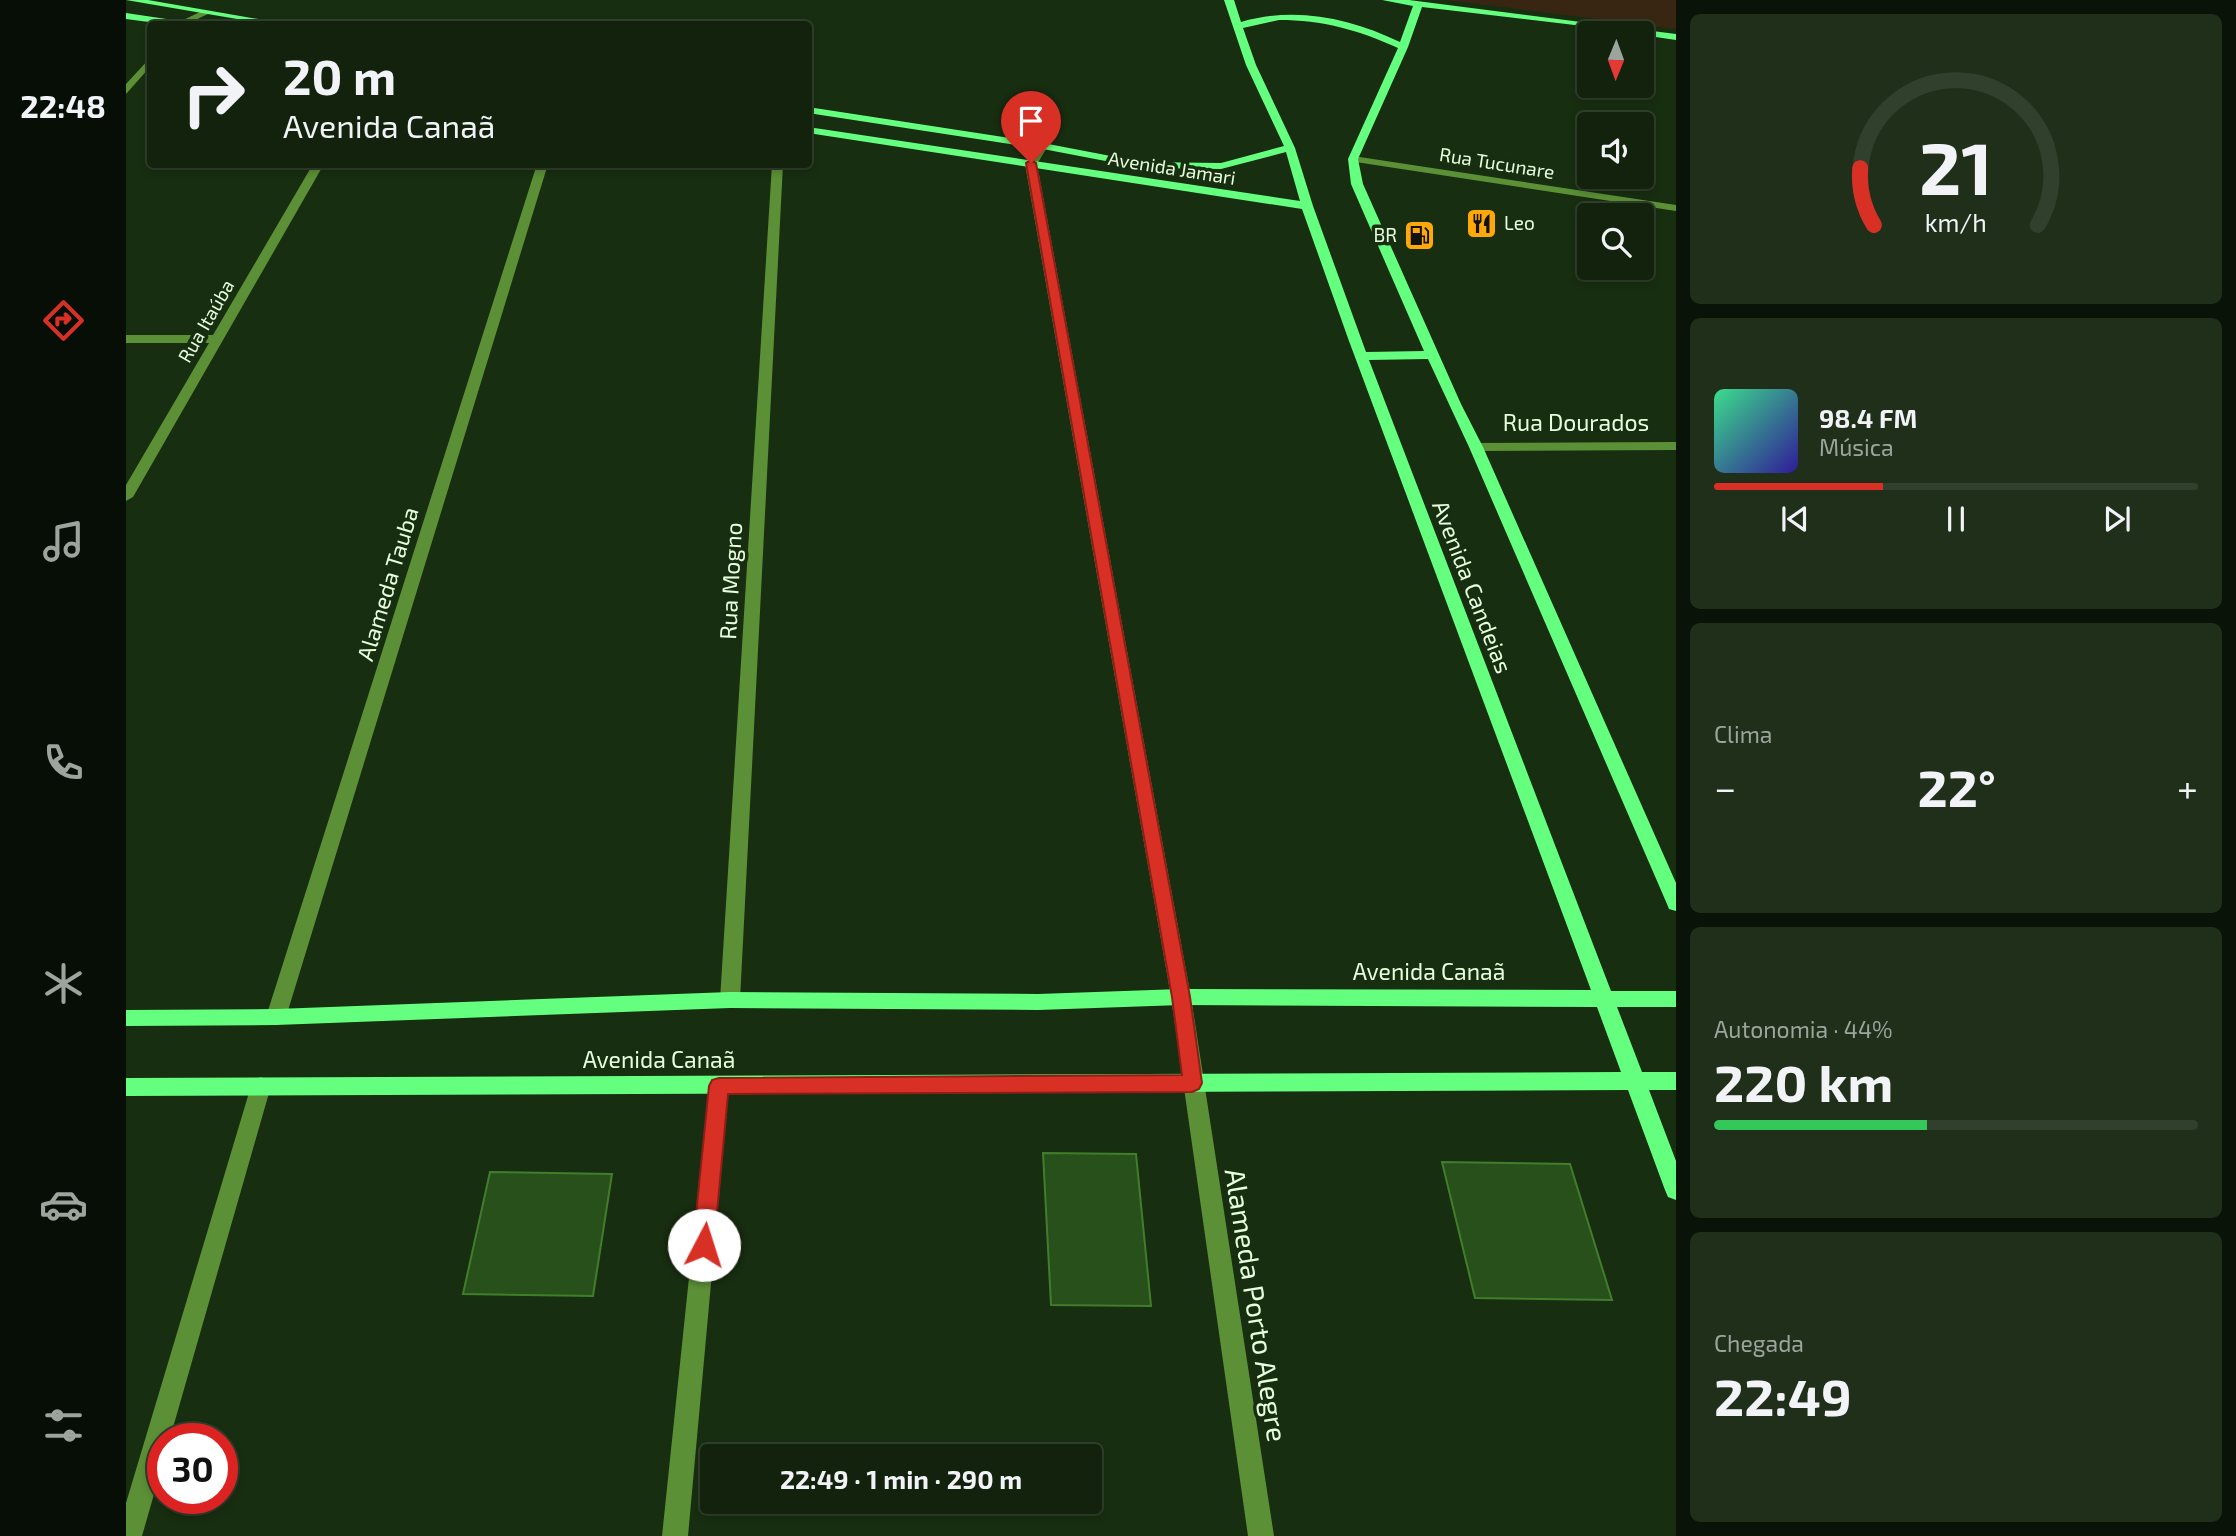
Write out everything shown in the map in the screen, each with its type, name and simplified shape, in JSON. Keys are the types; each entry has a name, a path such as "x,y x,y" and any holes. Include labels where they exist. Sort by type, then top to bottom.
{"main road":[{"path":"130,0 261,21"},
{"name":"Avenida Candeias","path":"1229,0 1251,65 1290,148 1307,206 1361,356 1676,1190"},
{"path":"1387,0 1676,37"},
{"path":"1418,4 1403,47 1353,159 1357,184 1476,447 1676,904"},
{"path":"126,16 160,21"},
{"path":"1238,26 1250,21 1285,18 1339,23 1365,29 1403,47"},
{"name":"Avenida Jamari","path":"812,111 1043,146 1142,165 1189,168 1222,166 1290,148"},
{"path":"857,138 873,119"},
{"name":"Avenida Jamari","path":"812,131 1307,206"},
{"path":"1361,356 1433,355"},
{"name":"Avenida Canaã","path":"126,1018 276,1017 730,1000 1038,1002 1181,997 1676,999"},
{"name":"Avenida Canaã","path":"126,1087 1676,1081"}],"street":[{"path":"187,21 205,13"},
{"path":"126,91 147,65"},
{"path":"1043,146 1031,163 1181,997 1192,1083"},
{"name":"Rua Tucunare","path":"1353,159 1676,208"},
{"name":"Rua Itaúba","path":"126,497 316,168"},
{"name":"Alameda Tauba","path":"276,1017 542,168"},
{"name":"Rua Mogno","path":"730,1000 778,168"},
{"path":"126,339 218,339"},
{"name":"Rua Dourados","path":"1476,447 1676,446"},
{"name":"Alameda Porto Alegre","path":"1192,1083 1261,1536"},
{"path":"129,1536 261,1086"},
{"path":"675,1536 719,1086"}],"shaded area":[{"path":"1448,0 1676,0 1676,29 1654,26 1654,21 1613,21"}],"building":[{"path":"1043,1153 1136,1154 1151,1306 1051,1305"},
{"path":"1442,1162 1570,1164 1612,1300 1475,1298"},
{"path":"490,1172 612,1174 593,1296 463,1294"}],"place":[{"name":"Leo","path":"1481,223"},
{"name":"BR","path":"1420,235"}],"route":[{"path":"704,1245 719,1086 1192,1083 1181,997 1031,163"}]}
